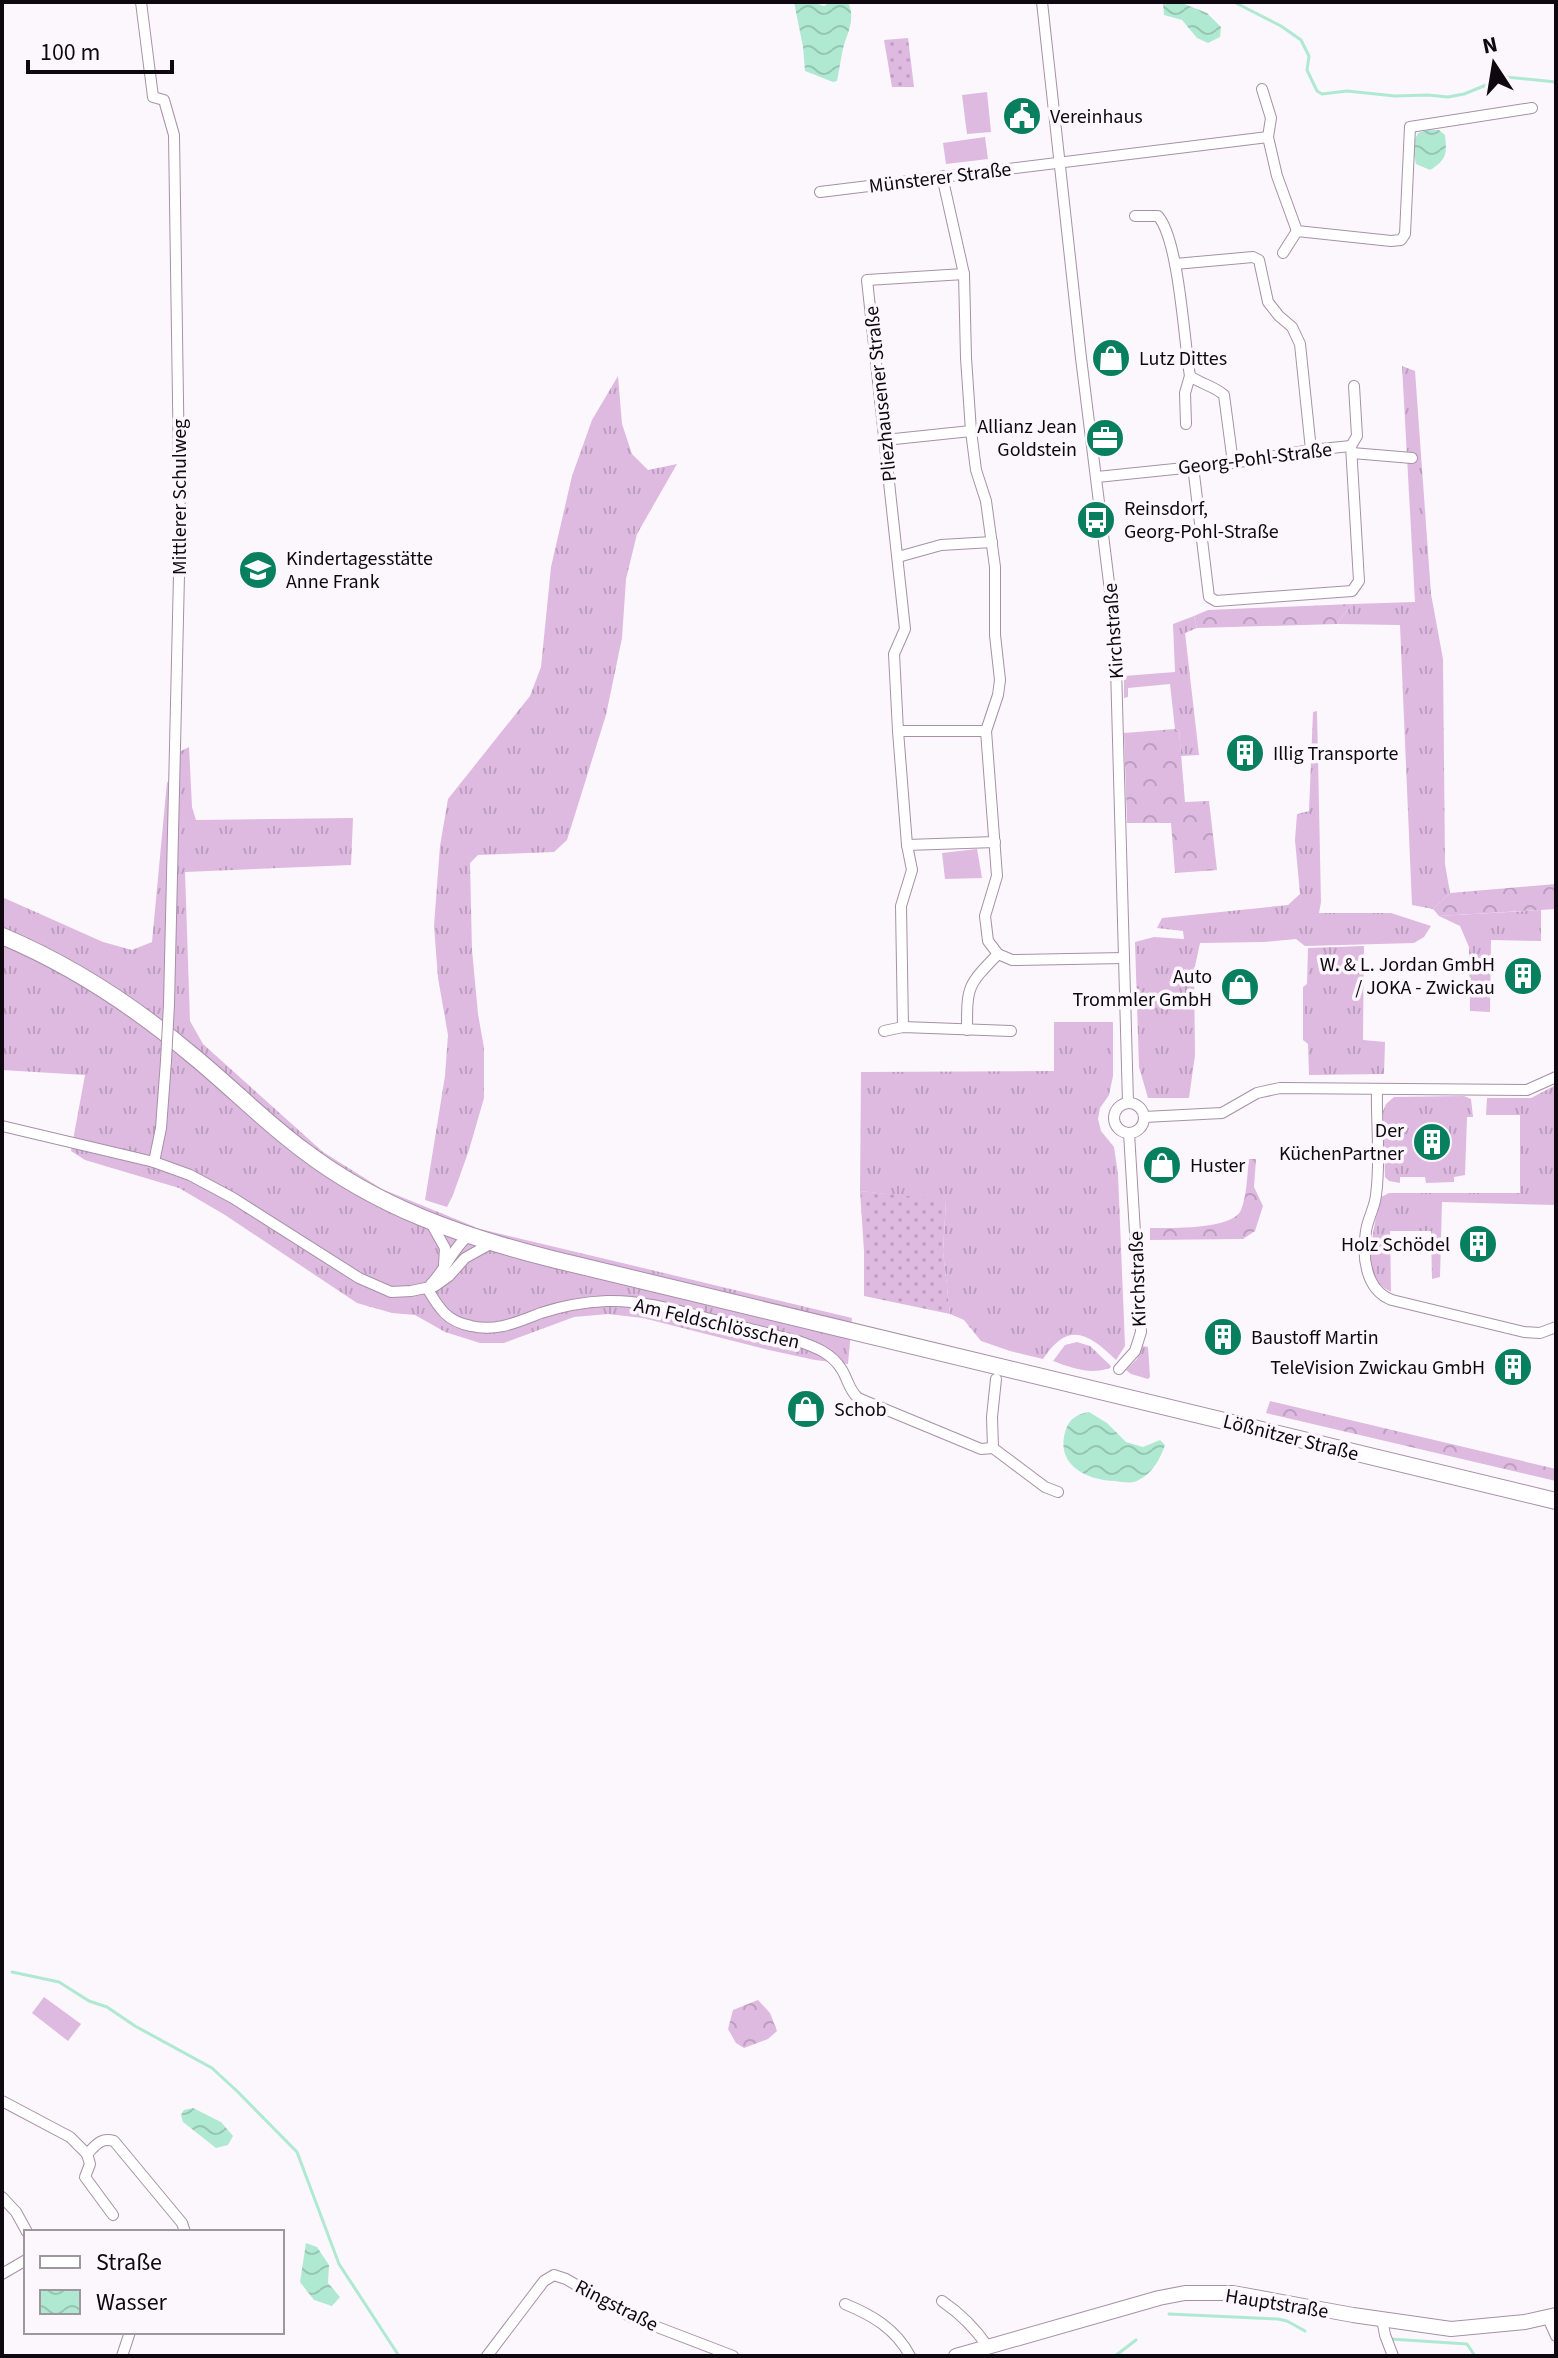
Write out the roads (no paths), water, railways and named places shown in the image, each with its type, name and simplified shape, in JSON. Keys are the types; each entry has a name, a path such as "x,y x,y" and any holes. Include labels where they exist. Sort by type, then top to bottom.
{"main road":[{"name":"Lößnitzer Straße","path":"2,936 69,969 136,1012 194,1056 304,1151 364,1189 431,1223 492,1243 1556,1501"},
{"name":"Hauptstraße","path":"956,2356 1185,2293 1233,2293 1451,2329 1509,2324 1552,2316"}],"street":[{"name":"Mittlerer Schulweg","path":"141,2 153,97 164,100 174,135 180,532 169,1004 161,1128 154,1162"},
{"name":"Kirchstraße","path":"1042,2 1115,631 1128,1103 1118,1106 1113,1118 1117,1128 1129,1133 1141,1332 1135,1351 1119,1369"},
{"path":"1262,89 1271,118 1268,137 1277,176 1297,231"},
{"path":"1297,231 1401,240 1405,234 1410,127 1532,108"},
{"path":"1060,161 1268,137"},
{"name":"Münsterer Straße","path":"820,192 1060,161"},
{"path":"942,176 964,274 971,431 976,470 986,501 995,567 995,635 1000,680 986,731 997,876 985,916 988,941 998,954 1012,960 1124,958"},
{"path":"1135,216 1158,216 1165,224 1175,264 1190,376 1185,393 1186,424"},
{"path":"1283,253 1297,231"},
{"path":"1175,264 1253,257 1259,260 1268,302 1292,327 1300,344 1311,450"},
{"name":"Pliezhausener Straße","path":"903,1027 901,906 912,870 907,845 894,654 905,629 867,280 964,274"},
{"path":"1190,376 1202,385 1217,388 1224,395 1233,463"},
{"name":"Georg-Pohl-Straße","path":"1097,477 1233,463 1311,450 1352,449 1357,436 1354,386"},
{"path":"885,440 971,431"},
{"path":"1193,466 1209,597 1216,601 1352,591 1359,581 1352,449 1412,458"},
{"path":"898,557 941,545 992,542"},
{"path":"898,731 986,731"},
{"path":"907,845 995,842"},
{"path":"967,1030 967,994 975,978 998,954"},
{"path":"884,1031 903,1027 1011,1031"},
{"path":"1144,1117 1222,1113 1268,1089 1527,1090 1556,1077"},
{"path":"1377,1089 1376,1196 1365,1237 1368,1272 1374,1289 1392,1300 1524,1332 1540,1333 1556,1327"},
{"path":"1128,1103 1140,1108 1144,1117 1140,1129 1129,1133"},
{"path":"2,1126 154,1162 209,1184 373,1286 391,1292 427,1288 444,1281 465,1258 492,1243"},
{"path":"431,1223 445,1248 443,1270"},
{"path":"427,1288 468,1236"},
{"path":"465,1258 470,1247 468,1236"},
{"name":"Am Feldschlösschen","path":"427,1288 443,1313 454,1322 473,1327 493,1329 575,1305 625,1301 677,1310 798,1341 813,1346 835,1360 852,1393 858,1398 981,1449 993,1448"},
{"path":"996,1379 993,1448 1045,1487 1058,1492"},
{"path":"2,2101 70,2137 87,2154 90,2164 85,2177 113,2215"},
{"path":"87,2154 101,2140 114,2141 182,2223 184,2230"},
{"path":"2,2197 16,2212 26,2230"},
{"path":"2,2274 24,2261"},
{"name":"Ringstraße","path":"487,2356 544,2281 554,2275 631,2317 733,2356"},
{"path":"942,2301 976,2330 988,2347"},
{"path":"845,2304 892,2330 910,2356"},
{"path":"1552,2316 1556,2336"},
{"path":"1382,2319 1393,2356"},
{"path":"122,2356 129,2334"}],"water":[{"path":"794,2 824,6 831,2 848,2 851,22 837,81 805,71"},
{"path":"1179,2 1207,13 1221,27 1220,37 1208,43 1197,38 1182,20 1164,15 1163,3"},
{"path":"1439,130 1446,141 1443,159 1430,170 1416,164 1412,145 1418,133"},
{"path":"1089,1412 1107,1423 1126,1442 1143,1447 1160,1440 1165,1445 1150,1472 1140,1480 1124,1482 1093,1477 1075,1468 1064,1452 1066,1429 1075,1417"},
{"path":"193,2108 221,2122 233,2136 228,2145 216,2148 183,2122 181,2115 184,2110"},
{"path":"306,2243 317,2247 329,2265 328,2283 340,2297 332,2306 314,2300 300,2282"}],"waterway":[{"path":"1234,2 1301,40 1309,56 1307,70 1317,91 1322,94 1347,91 1448,97 1506,77 1556,82"},
{"path":"12,1972 59,1982 89,2001 107,2007 212,2068 238,2092 297,2152 339,2264 399,2356"},
{"path":"1169,2314 1278,2319 1305,2331"},
{"path":"1390,2339 1467,2344 1475,2356"},
{"path":"1115,2356 1136,2340"}],"place":[{"name":"Vereinhaus","path":"1022,116"},
{"name":"Lutz Dittes","path":"1111,358"},
{"name":"Allianz Jean Goldstein","path":"1105,438"},
{"name":"Reinsdorf, Georg-Pohl-Straße","path":"1096,520"},
{"name":"Kindertagesstätte Anne Frank","path":"258,570"},
{"name":"Illig Transporte","path":"1245,753"},
{"name":"W. & L. Jordan GmbH / JOKA - Zwickau","path":"1523,976"},
{"name":"Auto Trommler GmbH","path":"1240,987"},
{"name":"Der KüchenPartner","path":"1432,1142"},
{"name":"Huster","path":"1162,1165"},
{"name":"Holz Schödel","path":"1478,1244"},
{"name":"Baustoff Martin","path":"1223,1337"},
{"name":"TeleVision Zwickau GmbH","path":"1513,1367"},
{"name":"Schob","path":"806,1409"}]}
